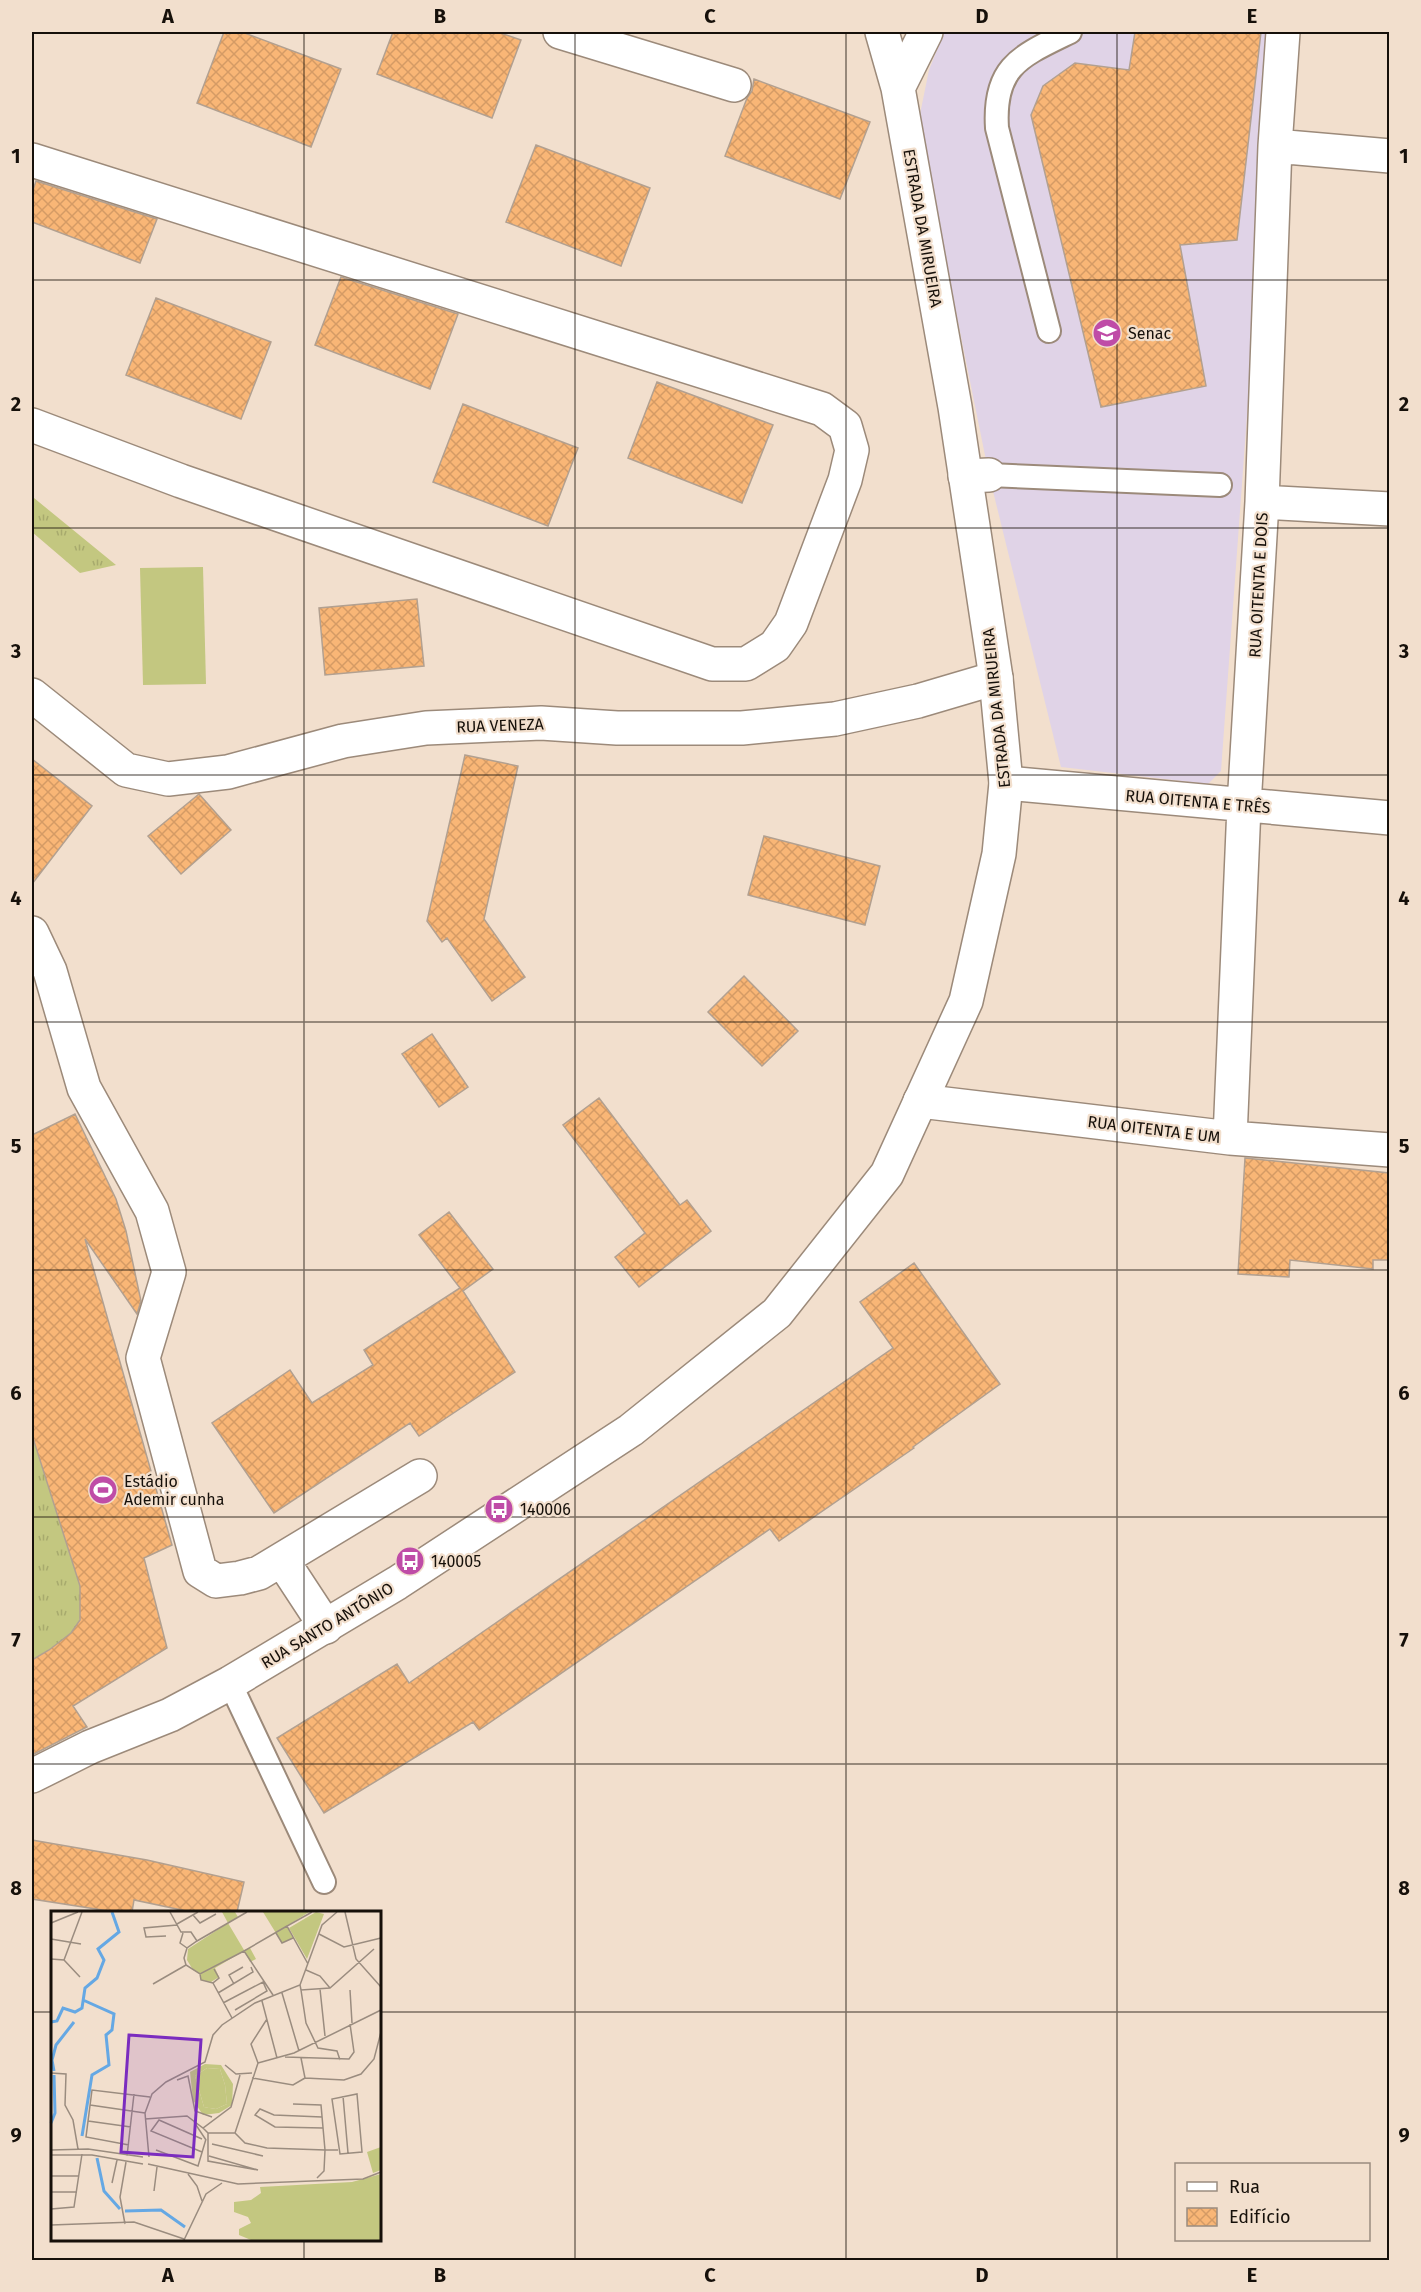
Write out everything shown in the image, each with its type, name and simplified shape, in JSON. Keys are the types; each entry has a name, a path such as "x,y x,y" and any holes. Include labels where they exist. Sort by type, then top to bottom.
{"street":[{"path":"560,32 734,85"},
{"name":"ESTRADA DA MIRUEIRA","path":"777,1312 887,1174 966,1002 999,854 1006,783 977,475 898,88 882,32"},
{"path":"898,88 926,32"},
{"name":"RUA OITENTA E DOIS","path":"1230,1138 1244,806 1262,502 1275,146 1283,32"},
{"path":"1275,146 1389,156"},
{"path":"32,160 822,409 845,426 852,450 844,480 791,623 775,646 746,664 712,664 181,481 32,425"},
{"path":"1262,502 1389,509"},
{"name":"RUA VENEZA","path":"32,695 126,770 168,779 228,772 343,741 426,728 541,723 617,728 742,728 835,719 918,701 996,678"},
{"name":"RUA OITENTA E TRÊS","path":"1006,783 1389,818"},
{"path":"32,933 50,971 84,1088 152,1210 169,1272 143,1358 200,1571 216,1581 259,1573 420,1476"},
{"name":"RUA OITENTA E UM","path":"920,1101 1230,1138 1389,1150"},
{"name":"RUA SANTO ANTÔNIO","path":"32,1776 90,1747 170,1714 230,1683 397,1583 630,1430 777,1312"},
{"path":"282,1560 326,1627"}],"lane":[{"path":"1049,331 997,128 996,108 999,86 1016,61 1070,32"},
{"path":"977,475 1220,485"},
{"path":"230,1683 324,1882"}],"shaded area":[{"name":"Senac","path":"944,32 1275,32 1221,771 1208,784 1061,767 989,475 918,124 929,70"}],"green space":[{"path":"32,494 116,565 80,573 32,532"},
{"path":"203,567 206,684 143,685 140,568"},
{"path":"32,1435 80,1584 80,1618 78,1624 67,1636 32,1660"}],"building":[{"path":"224,32 242,32 341,69 311,147 197,103"},
{"path":"393,32 498,32 521,40 492,118 377,74"},
{"path":"1135,32 1261,32 1237,240 1180,245 1206,386 1101,407 1031,115 1043,86 1075,63 1129,70"},
{"path":"754,79 870,122 840,199 725,156 747,98 752,91"},
{"path":"536,145 650,188 621,266 506,222"},
{"path":"36,181 157,219 140,263 32,222 32,193"},
{"path":"341,277 458,314 430,389 315,345"},
{"path":"156,298 271,342 241,419 126,375"},
{"path":"657,382 773,425 742,503 628,458"},
{"path":"463,404 578,448 548,526 433,482"},
{"path":"417,599 424,666 325,675 319,608"},
{"path":"465,755 518,766 484,919 525,977 492,1001 447,938 442,942 427,921"},
{"path":"32,759 92,806 32,884"},
{"path":"199,794 231,830 181,874 148,836"},
{"path":"764,836 880,866 865,925 748,895"},
{"path":"744,976 798,1031 762,1066 708,1012"},
{"path":"432,1034 468,1087 439,1107 402,1054"},
{"path":"599,1098 680,1205 687,1200 711,1231 639,1287 615,1257 645,1233 563,1125"},
{"name":"Estádio Ademir cunha","path":"75,1114 116,1199 126,1231 141,1301 137,1314 85,1239 172,1545 144,1558 167,1648 73,1706 87,1727 32,1755 32,1660 71,1633 80,1620 80,1586 32,1435 32,1135"},
{"path":"1245,1158 1389,1173 1389,1260 1373,1260 1373,1269 1290,1260 1289,1277 1238,1274"},
{"path":"449,1212 493,1269 463,1291 515,1372 419,1436 410,1423 274,1513 212,1423 290,1370 312,1403 373,1365 364,1350 460,1288 419,1235"},
{"path":"914,1263 1000,1384 914,1448 779,1541 770,1529 479,1730 473,1722 324,1813 277,1738 397,1664 409,1683 893,1348 860,1302"},
{"path":"32,1840 147,1860 244,1882 237,1911 186,1911 134,1900 132,1911 109,1911 32,1899"}],"place":[{"name":"Senac","path":"1107,333"},
{"name":"Estádio Ademir cunha","path":"103,1490"},
{"name":"140006","path":"499,1509"},
{"name":"140005","path":"410,1561"}]}
